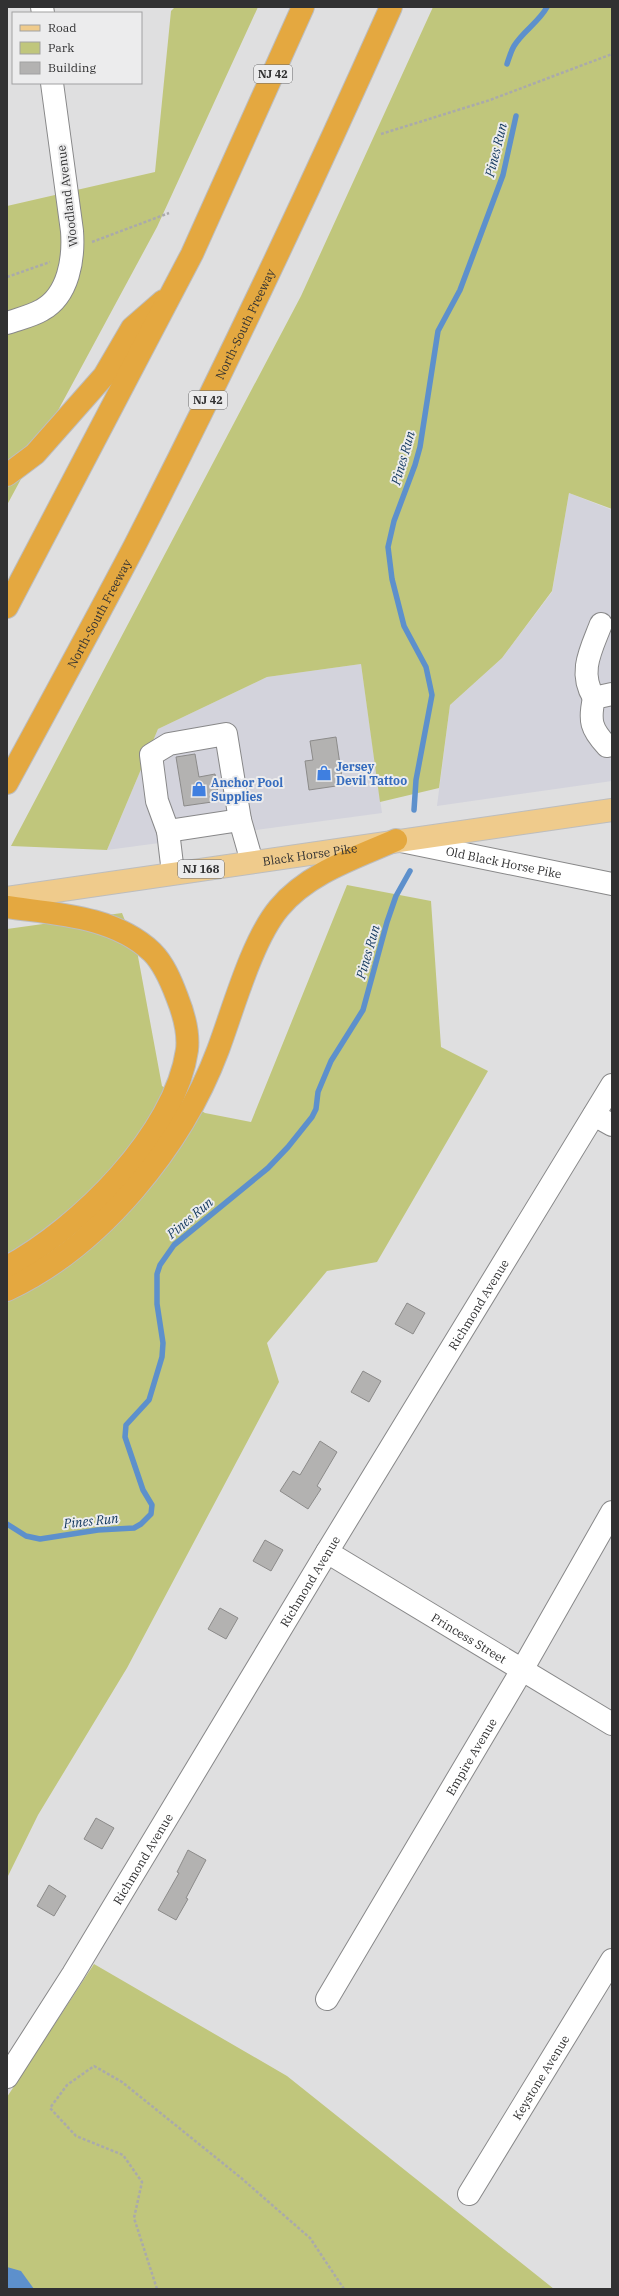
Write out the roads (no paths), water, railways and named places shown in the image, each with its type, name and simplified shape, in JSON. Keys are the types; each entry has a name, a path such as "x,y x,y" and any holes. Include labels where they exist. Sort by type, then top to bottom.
{"highway":[{"name":"NJ 42","path":"7,607 173,292 240,149 303,7"},
{"name":"North-South Freeway","path":"7,783 134,547 209,399 348,103 391,7"},
{"path":"7,475 35,454 104,376 132,328 173,292"},
{"path":"7,1290 24,1282 69,1251 112,1213 150,1169 179,1131 210,1073 258,941 278,908 303,884 330,869 396,840"},
{"path":"7,906 88,919 124,934 152,952 170,978 180,1006 187,1048 179,1081 162,1119 127,1165 76,1219 27,1256 7,1267"}],"main road":[{"name":"Black Horse Pike","path":"7,898 396,840 612,810"}],"street":[{"name":"Woodland Avenue","path":"7,323 42,310 58,294 70,270 73,252 72,231 52,84"},
{"path":"601,624 586,663 587,687 603,696 590,714 594,733 607,746 612,745"},
{"path":"173,873 168,831 157,801 151,755 169,744 226,734 240,820 252,862"},
{"path":"168,831 240,820"},
{"name":"Old Black Horse Pike","path":"396,840 612,884"},
{"name":"Richmond Avenue","path":"7,2077 73,1974 327,1552 603,1120 612,1085"},
{"name":"Empire Avenue","path":"327,1999 522,1670 612,1512"},
{"name":"Princess Street","path":"327,1552 612,1724"},
{"name":"Keystone Avenue","path":"469,2194 612,1960"}],"water":[{"path":"7,2267 21,2271 34,2289 7,2289"}],"waterway":[{"name":"Pines Run","path":"507,64 514,46 547,7"},
{"name":"Pines Run","path":"414,810 416,780 432,695 426,667 404,626 392,579 388,547 394,521 415,465 420,447 438,331 460,290 503,175 516,116"},
{"name":"Pines Run","path":"7,1524 26,1536 40,1539 98,1530 134,1528 141,1524 151,1514 152,1505 143,1490 125,1437 126,1425 149,1400 162,1357 163,1343 157,1304 157,1274 160,1265 174,1245 268,1168 288,1147 312,1117 316,1109 318,1092 331,1061 363,1010 387,922 396,896 410,871"}],"place":[{"name":"Jersey Devil Tattoo","path":"324,773"},
{"name":"Anchor Pool Supplies","path":"199,789"}]}
